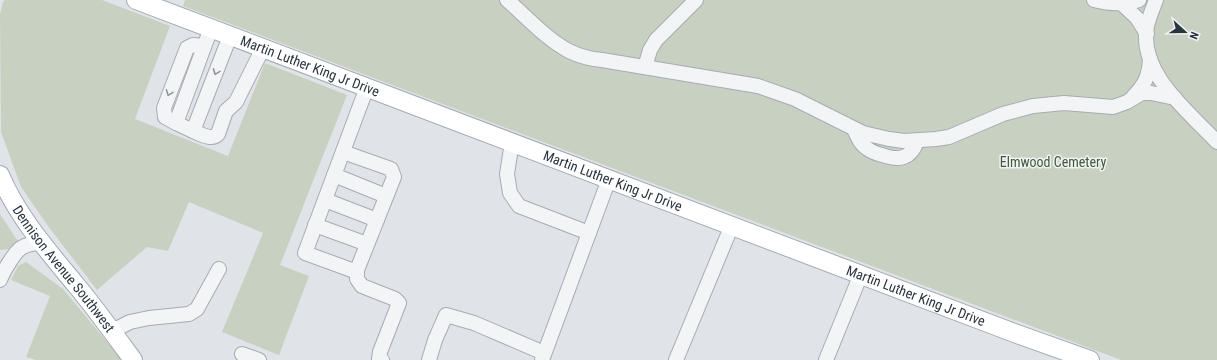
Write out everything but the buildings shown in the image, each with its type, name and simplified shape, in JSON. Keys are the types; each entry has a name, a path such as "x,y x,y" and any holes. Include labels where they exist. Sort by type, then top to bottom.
{"main road":[{"name":"Martin Luther King Jr Drive","path":"136,0 609,178 1017,334 1090,360"},
{"name":"Dennison Avenue Southwest","path":"0,175 22,216 100,314 133,360"}],"street":[{"path":"507,0 541,30 570,52 591,58 758,86 796,99 854,128 858,138 868,149 895,159 908,155 914,149 917,141 950,137 1002,114 1033,106 1064,103 1113,107 1127,102 1142,87 1149,71 1150,58 1147,34 1148,25 1156,0"},
{"path":"645,67 650,50 656,40 696,0"},
{"path":"1094,0 1121,3 1138,0"},
{"path":"1121,3 1137,18 1147,34"},
{"path":"211,28 204,46 193,45 187,48 164,108 165,117 193,132 211,138 218,134 226,111 236,102 263,48"},
{"path":"193,132 230,36"},
{"path":"1150,58 1155,72 1162,82 1175,98 1217,142"},
{"path":"357,272 305,253 367,87"},
{"path":"1133,97 1142,93 1151,92 1175,98"},
{"path":"512,142 507,174 510,193 519,206 589,233"},
{"path":"343,152 391,169 394,177 357,272 357,280 362,286 395,299 399,303 380,352 379,359 382,360"},
{"path":"334,176 386,196"},
{"path":"429,360 435,340 446,315 474,323 543,356 609,178"},
{"path":"325,200 377,220"},
{"path":"315,225 367,244"},
{"path":"676,360 732,225"},
{"path":"0,280 6,259 20,249 31,244 42,243"},
{"path":"112,332 130,322 149,318 189,314 197,309 220,269"},
{"path":"826,360 861,274"},
{"path":"242,354 259,360"}],"green space":[{"path":"5,0 102,0 170,26 135,119 228,156 265,63 347,95 280,265 309,276 279,355 222,332 263,233 189,202 168,251 147,247 97,290 48,226 21,187 1,132 0,14 3,2"},
{"name":"Elmwood Cemetery","path":"185,0 1217,0 1217,360 1121,360 183,6"},
{"path":"0,214 19,243 11,249 0,250"},
{"path":"26,262 63,289 122,360 36,360 26,357 50,296 11,280 18,266"}]}
